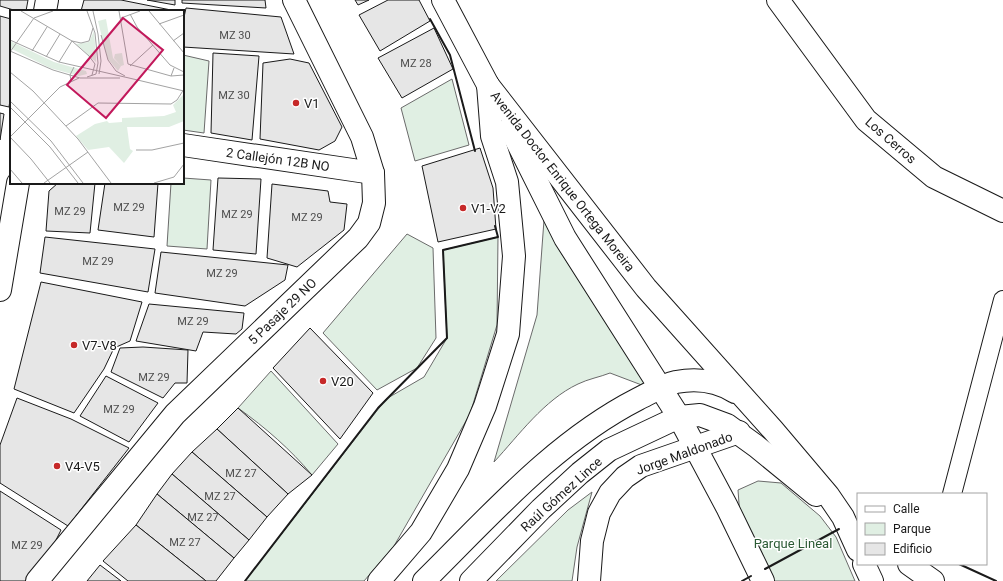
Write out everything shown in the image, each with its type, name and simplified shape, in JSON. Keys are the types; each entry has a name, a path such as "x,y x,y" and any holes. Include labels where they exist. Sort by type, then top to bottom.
{"main road":[{"path":"45,10 47,0"},
{"name":"5 Pasaje 29 NO","path":"37,581 175,414 358,238 369,223 374,203 373,173 362,137 294,0"},
{"path":"379,581 421,532 458,469 485,406 508,334 514,256 507,182 492,136 488,84 443,0"},
{"name":"Los Cerros","path":"778,0 866,120 934,177 1003,212"},
{"name":"Avenida Doctor Enrique Ortega Moreira","path":"488,84 646,288 805,467 850,522 857,546"},
{"name":"Avenida Doctor Enrique Ortega Moreira","path":"488,84 565,238 679,417 731,513 763,581"},
{"name":"2 Callejón 12B NO","path":"184,145 373,173"},
{"path":"0,290 18,184"},
{"path":"679,417 692,402 700,380 702,352"},
{"path":"424,581 544,465 577,437 620,409 661,388 677,382 700,380 722,385 749,403"},
{"name":"Raúl Gómez Lince","path":"471,581 541,509 580,473 609,450 679,417 693,414 720,421 739,432 850,522"},
{"name":"Jorge Maldonado","path":"589,581 595,528 599,513 610,493 625,477 642,466 739,432"},
{"path":"864,565 872,581"},
{"path":"910,565 933,581"}],"street":[{"path":"952,493 1003,300"}],"green space":[{"path":"184,55 209,61 204,133 184,130"},
{"path":"452,79 469,145 415,161 401,108"},
{"path":"184,178 211,180 207,249 167,246 171,184 184,184"},
{"path":"544,220 560,251 647,387 610,373 578,384 554,399 543,409 494,462 537,315"},
{"path":"407,234 433,248 436,338 417,368 377,390 323,333"},
{"path":"498,237 497,325 470,414 394,546 364,581 245,581 386,399 424,377 447,338 443,250"},
{"path":"271,371 338,444 312,475 277,439 238,408"},
{"name":"Parque Lineal","path":"758,481 781,483 820,516 836,537 855,581 770,581 740,517 738,490"},
{"path":"592,492 577,547 572,581 496,581 568,510"}],"building":[{"path":"0,0 28,0 26,10 14,10 0,6"},
{"path":"84,0 121,0 171,10 81,10"},
{"path":"147,0 175,0 175,5"},
{"path":"182,0 265,0 266,8 182,3"},
{"path":"355,0 369,0 358,5"},
{"path":"388,0 419,0 430,21 380,51 359,15"},
{"path":"186,8 281,17 294,54 184,47 184,17"},
{"path":"0,16 10,19 10,100 9,107 0,105"},
{"path":"434,28 453,69 402,98 378,58"},
{"path":"213,53 259,56 252,140 211,133"},
{"name":"V1","path":"290,59 309,63 342,127 335,141 319,150 260,139 263,63"},
{"path":"0,113 4,114 0,140"},
{"name":"V1-V2","path":"480,148 493,188 496,229 438,242 422,166"},
{"path":"218,178 261,179 256,254 213,250"},
{"path":"57,184 95,184 90,233 46,231 49,191"},
{"path":"105,184 158,184 154,237 98,230"},
{"path":"272,184 328,191 330,202 347,204 344,230 297,267 267,258"},
{"path":"45,237 155,249 148,292 40,273"},
{"path":"161,252 288,265 285,280 245,306 155,293"},
{"name":"V7-V8","path":"41,282 142,302 130,341 114,348 104,369 74,413 14,389"},
{"path":"149,304 244,313 242,329 236,334 203,332 196,351 136,341"},
{"name":"V20","path":"310,328 373,393 340,439 273,368"},
{"path":"143,347 188,350 187,383 175,383 163,398 111,372 120,348"},
{"path":"106,376 158,403 129,442 80,416"},
{"name":"V4-V5","path":"17,398 71,419 129,448 68,526 0,483 0,445"},
{"path":"238,408 312,475 288,494 217,429"},
{"path":"217,429 288,494 267,517 192,452"},
{"path":"192,452 267,517 249,540 172,474"},
{"path":"172,474 249,540 234,558 157,494"},
{"path":"0,491 61,530 46,560 25,581 0,581"},
{"path":"157,494 234,558 216,581 206,581 136,525"},
{"path":"136,525 206,581 128,581 103,561"},
{"path":"100,565 121,581 87,581"}],"wall":[{"path":"430,19 450,55 475,151"},
{"path":"245,581 378,408 447,338 443,250 498,237 495,226"},
{"path":"765,569 839,529"},
{"path":"961,565 996,581"},
{"path":"742,581 751,576"}],"place":[{"name":"V1","path":"296,103"},
{"name":"V1-V2","path":"463,208"},
{"name":"V7-V8","path":"74,345"},
{"name":"V20","path":"323,381"},
{"name":"V4-V5","path":"57,466"}]}
